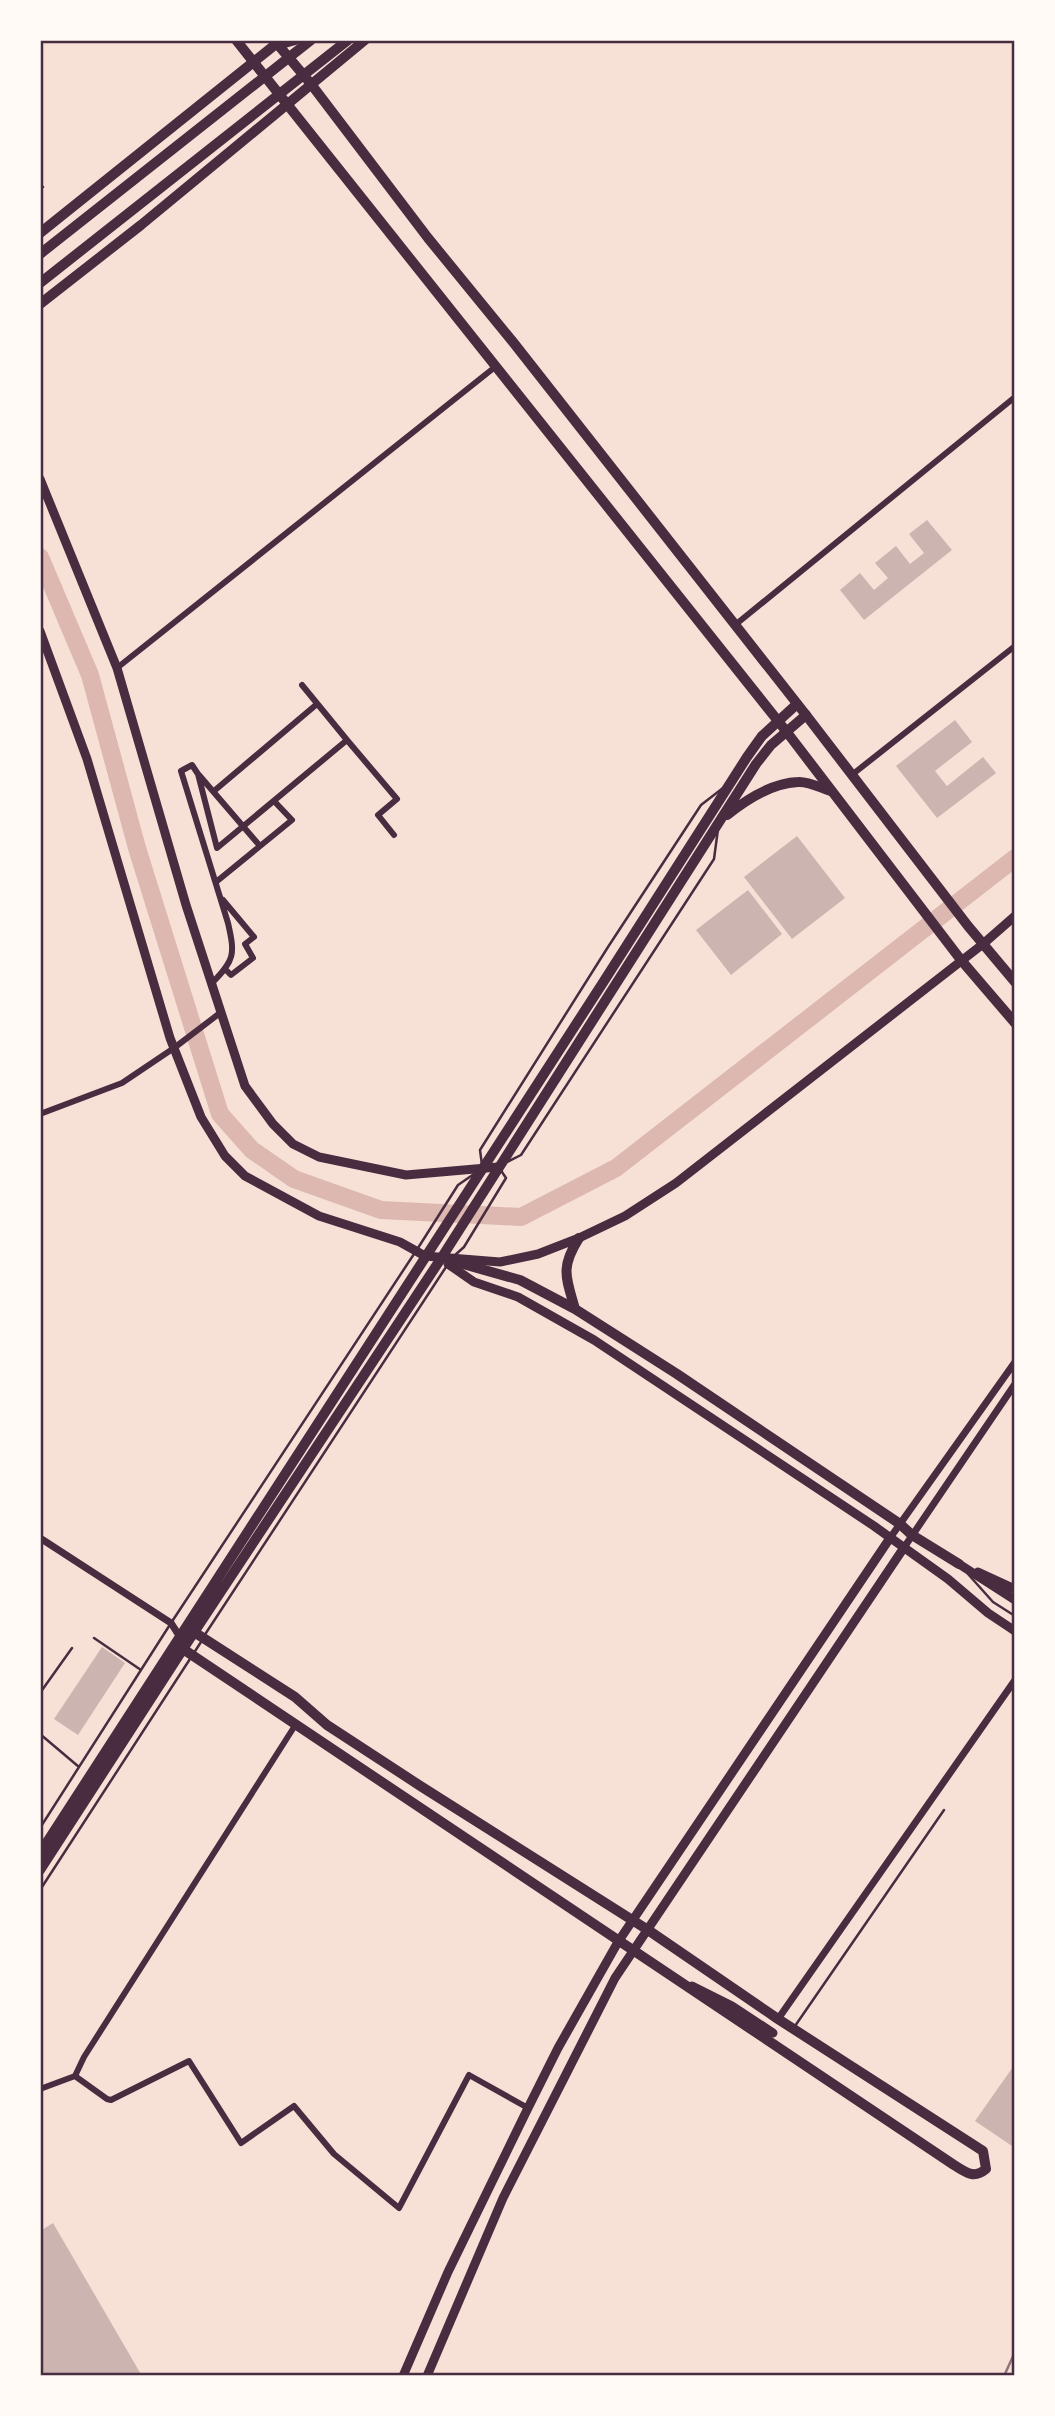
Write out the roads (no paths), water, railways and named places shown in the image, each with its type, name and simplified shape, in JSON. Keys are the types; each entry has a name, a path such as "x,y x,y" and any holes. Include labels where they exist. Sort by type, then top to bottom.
{"main road":[{"path":"236,40 786,731 961,961 1014,1023"},
{"path":"40,233 278,42 295,40"},
{"path":"40,254 310,40"},
{"path":"40,283 348,40"},
{"path":"40,304 141,225 365,40"},
{"path":"278,42 428,239 513,342 853,774 983,944 1015,980"},
{"path":"40,479 117,668 186,905 245,1086 273,1124 293,1144 319,1157 407,1175 498,1167"},
{"path":"40,631 87,759 174,1048 201,1117 225,1156 246,1176 319,1216 400,1242 420,1253 520,1280 575,1309 677,1374 900,1524 912,1535 1015,1600"},
{"path":"40,1853 180,1637 420,1253 483,1168 762,736 797,704"},
{"path":"40,1870 448,1259 451,1242 756,764 786,731 806,715"},
{"path":"719,822 743,802 773,787 800,781 831,790"},
{"path":"448,1259 500,1262 538,1254 625,1216 676,1183 983,944 1015,916"},
{"path":"575,1309 565,1275 568,1255 579,1238"},
{"path":"448,1259 474,1282 518,1297 563,1321 890,1538 948,1579 988,1613 1015,1630"},
{"path":"403,2376 448,2272 528,2108 558,2048 618,1942 890,1538"},
{"path":"427,2376 503,2198 615,1978 903,1549"},
{"path":"958,1564 1015,1589"},
{"path":"199,1635 295,1697 348,1739 648,1930 778,2019 983,2151 986,2169 979,2175 969,2175 187,1652 180,1637 199,1635"},
{"path":"656,1968 732,2006 773,2033"}],"street":[{"path":"117,668 495,367"},
{"path":"734,625 1015,397"},
{"path":"853,774 1015,646"},
{"path":"302,685 397,799 378,815 394,835"},
{"path":"214,791 317,704"},
{"path":"208,857 348,740"},
{"path":"212,982 225,970 233,948 216,882 181,771 192,765 260,846"},
{"path":"198,774 217,848"},
{"path":"216,882 292,820 274,801"},
{"path":"220,896 254,937 246,944 253,958 231,975 225,970"},
{"path":"40,1114 122,1083 220,1013"},
{"path":"890,1538 1015,1362"},
{"path":"903,1549 1015,1384"},
{"path":"40,1538 171,1623 180,1637"},
{"path":"778,2019 1015,1680"},
{"path":"40,2089 75,2076 84,2057 296,1724"},
{"path":"75,2076 111,2100 189,2061 241,2143 294,2106 334,2154 399,2208 469,2075 528,2108"}],"lane":[{"path":"120,160 143,151"},
{"path":"483,1168 480,1150 608,947 701,805 731,782"},
{"path":"448,1259 464,1247 506,1178 498,1167 521,1155 713,859 719,822"},
{"path":"40,1828 171,1623 420,1253"},
{"path":"958,1564 993,1602 1015,1616"},
{"path":"94,1638 141,1670"},
{"path":"40,1693 72,1648"},
{"path":"40,1890 187,1652"},
{"path":"40,1734 79,1767"},
{"path":"793,2028 944,1810"}],"waterway":[{"path":"40,557 90,675 137,848 220,1114 252,1150 294,1179 381,1210 521,1217 616,1168 1015,858"}],"railway":[{"path":"1004,2376 1015,2352"}]}
